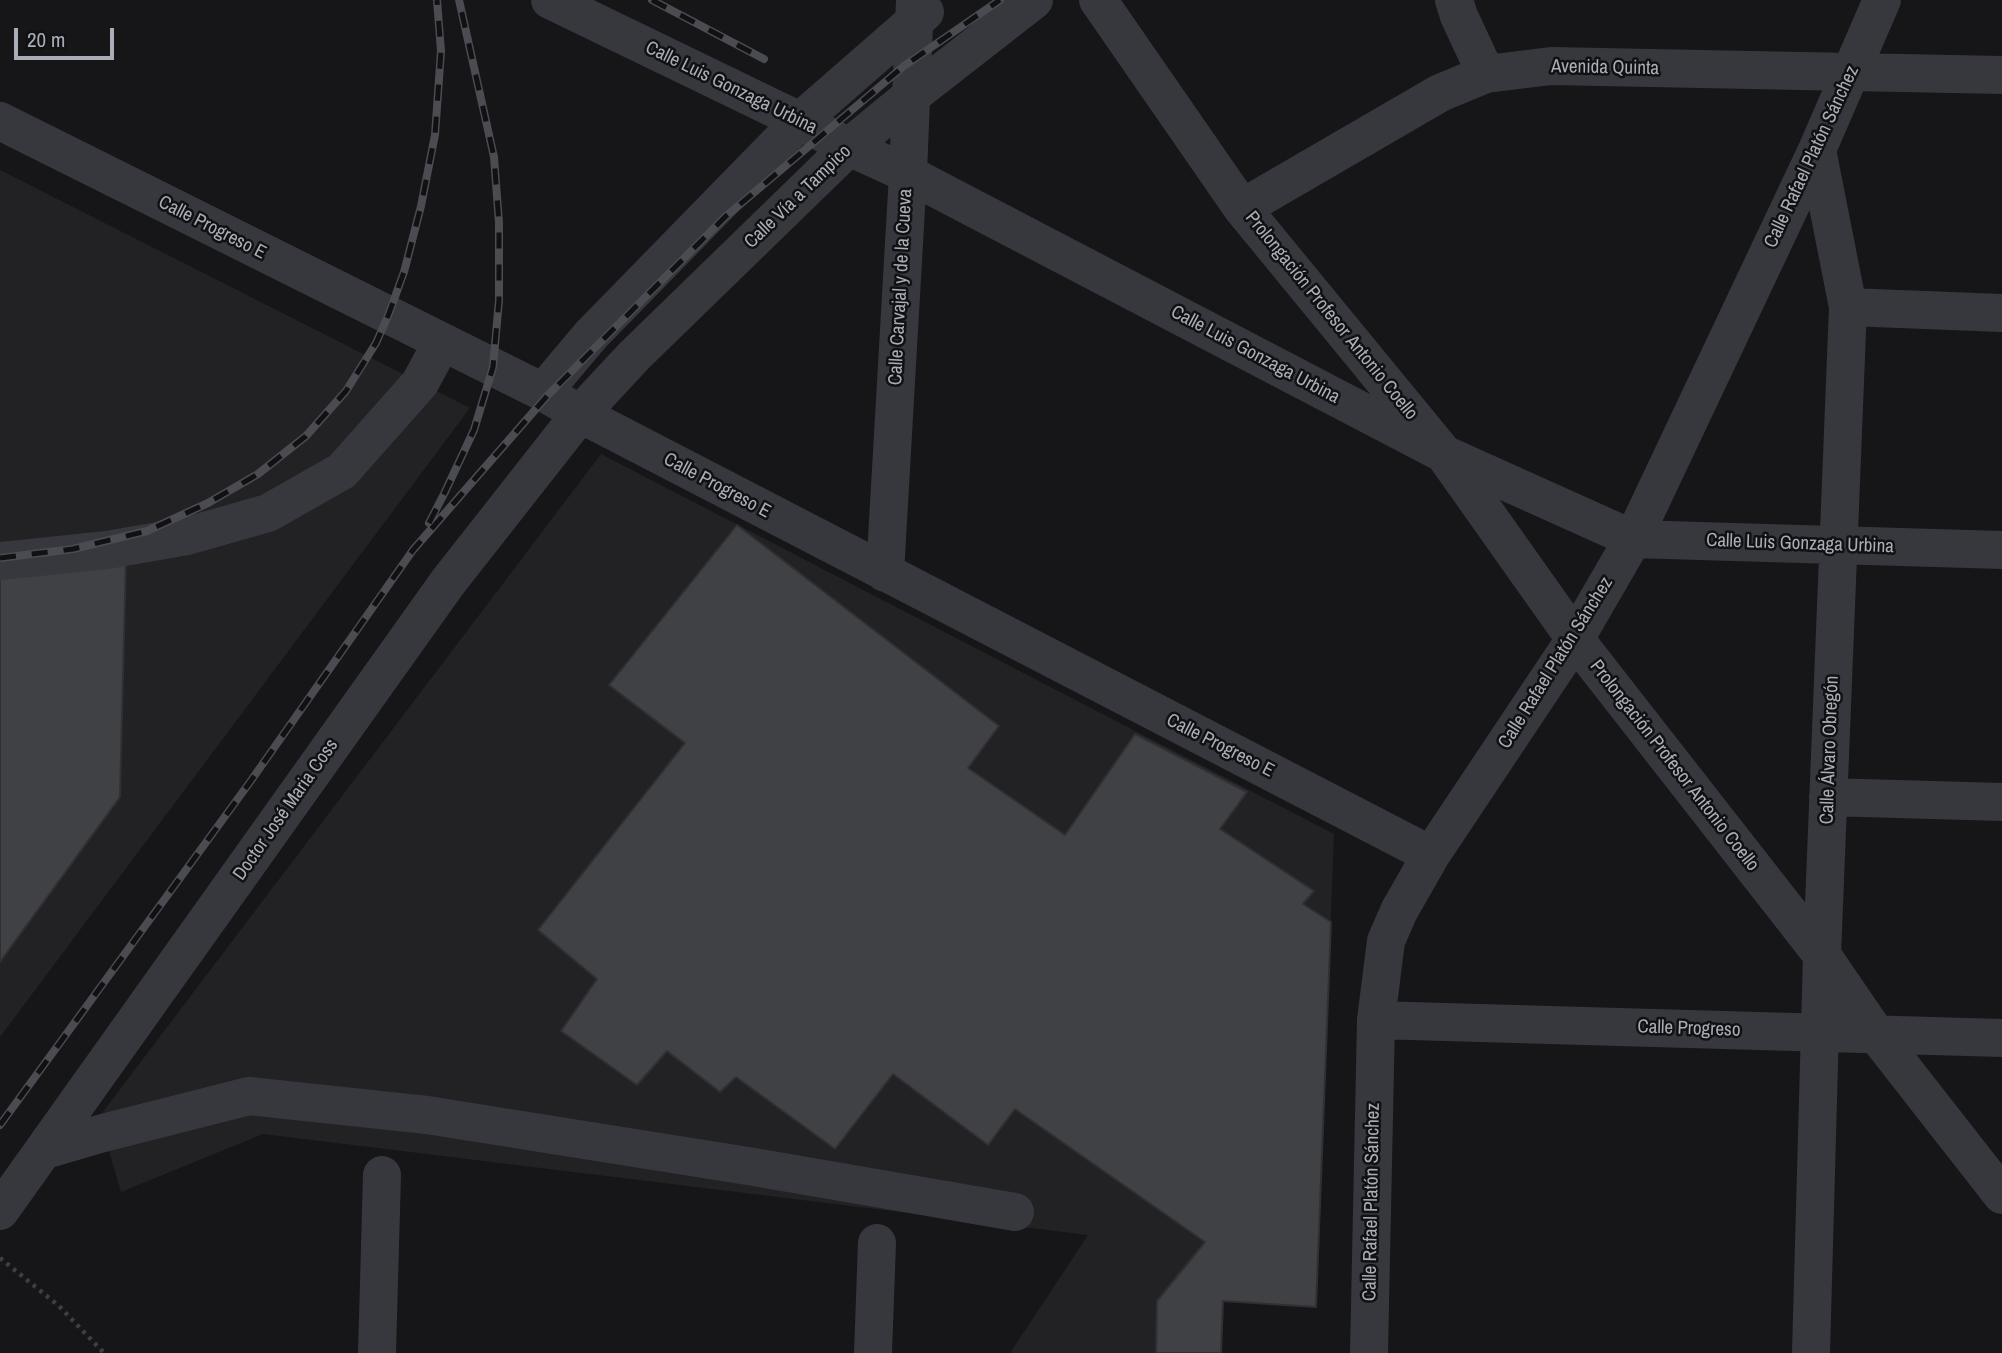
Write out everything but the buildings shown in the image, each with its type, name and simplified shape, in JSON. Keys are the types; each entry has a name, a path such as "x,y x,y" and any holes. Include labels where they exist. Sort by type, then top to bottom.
{"street":[{"name":"Calle Luis Gonzaga Urbina","path":"550,0 908,174 1444,454 1633,539 2002,550"},
{"name":"Calle Vía a Tampico","path":"580,414 634,356 849,147 1034,0"},
{"name":"Prolongación Profesor Antonio Coello","path":"1098,0 1242,208 1444,454 1575,639 1822,955 1876,1034 2002,1195"},
{"path":"1454,0 1486,74"},
{"name":"Calle Rafael Platón Sánchez","path":"1369,1353 1376,1020 1386,941 1399,911 1431,855 1575,639 1633,539 1817,150 1882,0"},
{"path":"542,392 591,335 800,121 923,6"},
{"name":"Calle Carvajal y de la Cueva","path":"885,573 911,96 923,6"},
{"name":"Avenida Quinta","path":"1242,208 1440,93 1486,74 1550,66 2002,75"},
{"name":"Calle Progreso E","path":"0,121 542,392 1431,855"},
{"name":"Calle Álvaro Obregón","path":"1811,1353 1819,1033 1848,307 1817,150"},
{"path":"1848,307 2002,313"},
{"path":"0,561 107,550 187,536 268,513 342,471 420,383 442,342"},
{"name":"Doctor José Maria Coss","path":"0,1211 448,582 580,414"},
{"path":"1828,797 2002,802"},
{"name":"Calle Progreso","path":"1376,1020 2002,1038"},
{"path":"45,1150 249,1096 427,1115 1015,1212"},
{"path":"377,1353 382,1174"},
{"path":"873,1353 877,1243"}],"path":[{"path":"0,1258 59,1307 104,1353"}],"shaded area":[{"path":"0,170 470,408 0,1037"},
{"path":"601,454 1334,834 1316,1307 1223,1301 1221,1353 1010,1353 1088,1235 263,1134 121,1192 99,1117"}],"railway":[{"path":"0,558 73,549 147,531 208,503 258,474 306,436 346,391 376,343 388,316 404,272 421,206 435,135 441,51 437,0"},
{"path":"429,523 474,430 493,367 499,300 499,223 494,157 459,0"},
{"path":"652,0 764,59"},
{"path":"0,1125 250,782 413,550 548,395 725,217 904,66 1000,0"}]}
